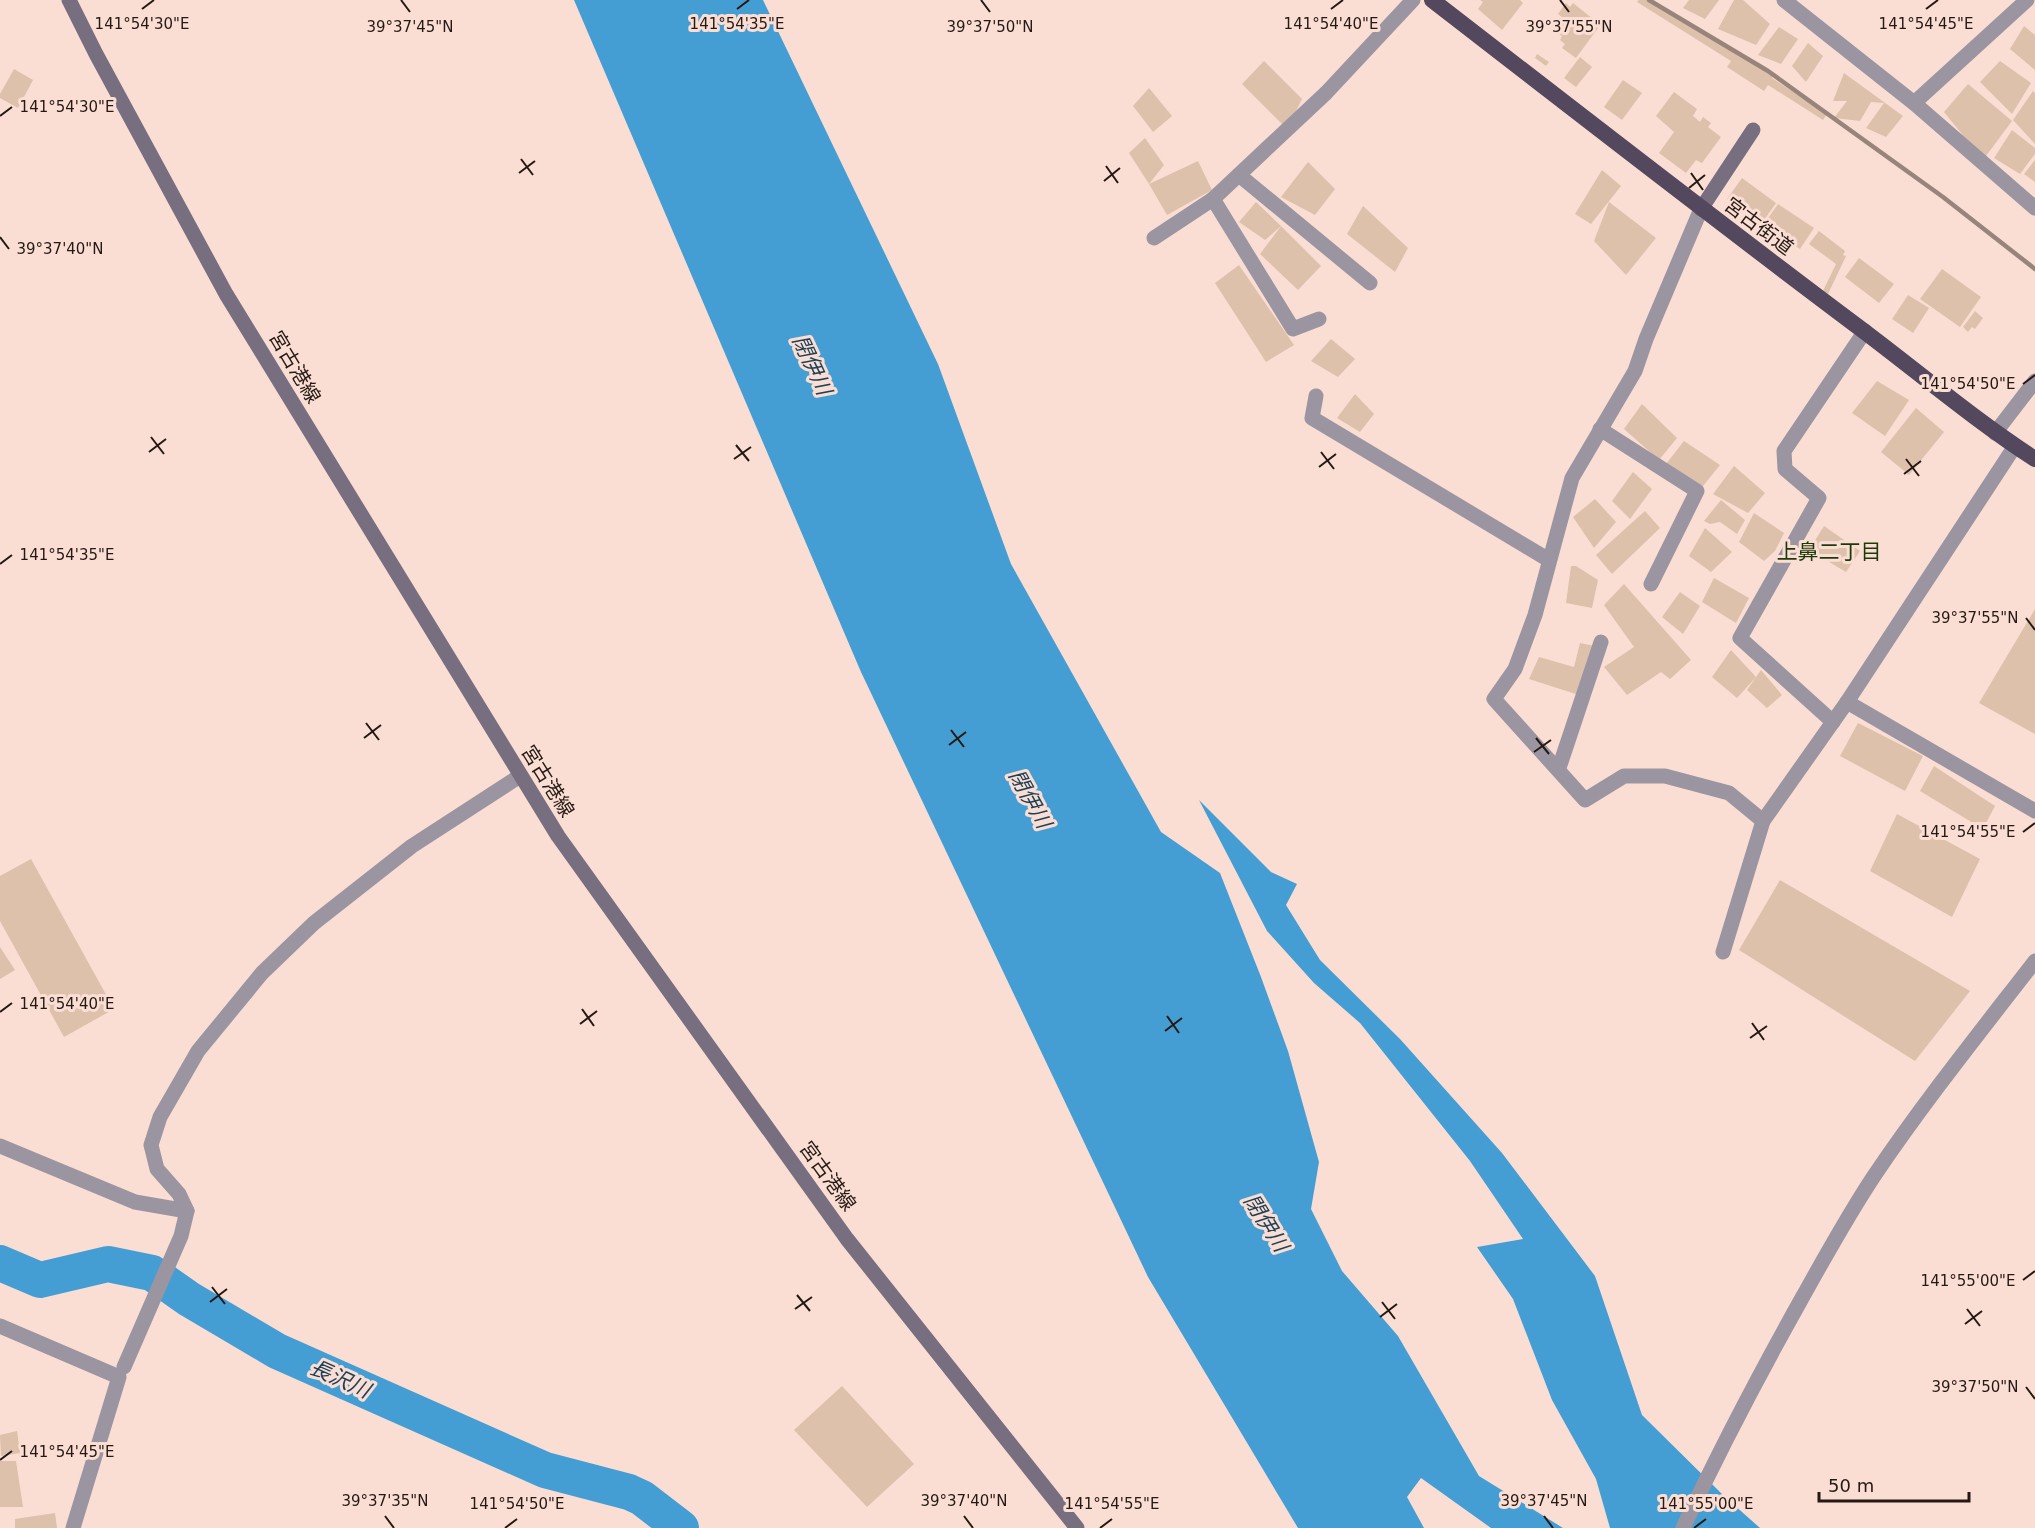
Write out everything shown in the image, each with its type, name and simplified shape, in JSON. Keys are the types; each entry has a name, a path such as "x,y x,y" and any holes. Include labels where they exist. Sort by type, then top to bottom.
{"highway":[{"name":"宮古街道","path":"1432,0 1995,433 2035,459"}],"main road":[{"name":"宮古港線","path":"69,0 226,294 558,836 848,1239 1077,1528"},
{"path":"1701,209 1753,130"}],"street":[{"path":"1154,238 1213,199 1326,93 1413,0"},
{"path":"1784,0 1805,6 2035,208"},
{"path":"1914,102 2027,0"},
{"path":"1239,175 1370,283"},
{"path":"1213,199 1293,329 1320,319"},
{"path":"1701,209 1646,339 1635,371 1572,478 1535,615 1515,669 1494,699 1586,800 1624,776 1665,776 1729,793 1763,821"},
{"path":"1833,722 1740,638 1819,498 1785,469 1784,451 1865,332"},
{"path":"1995,433 2035,381"},
{"path":"1316,396 1312,418 1549,560"},
{"path":"1600,429 1697,491 1651,584"},
{"path":"1723,952 1763,821 1847,702 2015,446"},
{"path":"1559,768 1601,642"},
{"path":"1847,702 2035,811"},
{"path":"124,1366 181,1236 187,1210 179,1194 157,1169 151,1145 160,1117 198,1052 262,973 314,923 412,846 520,776"},
{"path":"1683,1528 1752,1388 1834,1241 1874,1177 2035,962"},
{"path":"0,1146 135,1202 187,1210"},
{"path":"0,1326 119,1377 73,1528"}],"water":[{"name":"閉伊川","path":"574,0 763,0 938,364 1011,564 1161,832 1220,873 1288,1051 1319,1162 1311,1209 1342,1271 1398,1336 1479,1476 1563,1528 1491,1528 1421,1478 1407,1497 1424,1528 1298,1528 1148,1277 861,672"},
{"path":"1199,800 1271,872 1297,884 1286,905 1320,960 1400,1039 1502,1153 1595,1276 1642,1415 1760,1528 1610,1528 1596,1479 1552,1400 1513,1299 1477,1247 1523,1239 1470,1161 1360,1023 1314,983 1267,931"}],"building":[{"path":"1480,0 1520,0 1523,3 1502,30 1478,9 1483,2"},
{"path":"1653,0 1736,54 1737,52 1774,75 1772,78 1827,114 1823,120 1768,85 1764,91 1727,67 1731,61 1637,2"},
{"path":"1689,0 1719,0 1705,19 1683,8"},
{"path":"1734,0 1743,0 1770,24 1756,45 1718,29"},
{"path":"1566,3 1570,7 1573,3 1593,19 1591,22 1598,28 1576,58 1562,48 1565,44 1560,40 1562,36 1553,30 1562,17 1558,14"},
{"path":"2024,26 2035,35 2035,70 2010,49"},
{"path":"1779,27 1798,39 1781,64 1758,55"},
{"path":"1808,43 1823,56 1806,82 1792,66"},
{"path":"1537,54 1549,62 1546,66 1535,58"},
{"path":"1580,57 1592,67 1576,87 1564,78"},
{"path":"1264,61 1302,99 1287,129 1242,84"},
{"path":"2000,61 2031,83 2012,114 1980,82"},
{"path":"14,69 33,80 18,108 0,98"},
{"path":"1844,73 1903,116 1886,137 1866,128 1884,103 1871,102 1860,121 1834,118 1847,101 1833,101"},
{"path":"1623,80 1642,93 1622,120 1604,107"},
{"path":"1968,84 2012,121 1983,160 1944,112"},
{"path":"1149,88 1172,116 1153,132 1133,106"},
{"path":"2033,91 2035,93 2035,144 2013,120"},
{"path":"1674,92 1697,109 1693,116 1700,122 1703,117 1711,123 1708,127 1721,137 1702,163 1696,160 1686,173 1659,153 1674,132 1656,116"},
{"path":"2012,130 2035,148 2035,154 2020,174 1994,158"},
{"path":"1145,138 1164,165 1149,184 1129,153"},
{"path":"2035,160 2035,182 2024,174"},
{"path":"1198,161 1212,190 1167,215 1149,184"},
{"path":"1308,162 1335,189 1315,215 1281,197"},
{"path":"1602,170 1621,186 1591,224 1575,214"},
{"path":"1742,178 1776,203 1762,223 1727,199"},
{"path":"1256,202 1281,226 1265,240 1239,222"},
{"path":"1609,202 1656,238 1626,275 1594,241"},
{"path":"1778,204 1814,228 1800,249 1764,224"},
{"path":"1363,206 1408,248 1395,272 1347,234"},
{"path":"1281,226 1321,266 1298,290 1260,254"},
{"path":"1819,231 1845,251 1843,255 1846,256 1828,294 1823,291 1836,264 1809,244"},
{"path":"1859,258 1894,284 1879,303 1845,277"},
{"path":"1239,265 1294,345 1266,362 1215,283"},
{"path":"1942,269 1981,297 1960,327 1920,299"},
{"path":"1908,295 1929,308 1913,333 1892,319"},
{"path":"1975,311 1983,318 1975,329 1972,327 1968,332 1963,327"},
{"path":"1331,339 1355,359 1338,377 1311,361"},
{"path":"1877,381 1909,400 1885,436 1852,413"},
{"path":"1355,394 1374,414 1360,432 1337,418"},
{"path":"1642,404 1677,438 1659,460 1624,429"},
{"path":"1916,408 1944,432 1909,475 1881,452"},
{"path":"1684,441 1720,465 1703,486 1666,464"},
{"path":"1734,466 1765,493 1748,513 1713,494"},
{"path":"1633,472 1652,489 1630,519 1612,501"},
{"path":"1595,499 1616,522 1594,548 1573,517"},
{"path":"1721,500 1745,520 1737,534 1720,522 1710,524 1704,521"},
{"path":"1645,511 1660,528 1612,574 1596,555"},
{"path":"1754,513 1784,533 1775,551 1764,561 1739,542"},
{"path":"1824,526 1860,551 1846,572 1809,550"},
{"path":"1705,528 1732,552 1711,572 1689,556"},
{"path":"1571,566 1576,566 1598,580 1592,608 1566,603"},
{"path":"1714,578 1749,598 1736,623 1702,602"},
{"path":"1624,584 1691,660 1670,679 1661,672 1627,695 1604,667 1634,647 1604,605"},
{"path":"1680,592 1700,606 1683,634 1662,617"},
{"path":"2035,609 2035,734 1979,703"},
{"path":"1580,643 1595,646 1582,696 1529,679 1539,657 1574,667"},
{"path":"1731,650 1756,677 1737,698 1712,677"},
{"path":"1761,670 1782,695 1767,708 1747,690"},
{"path":"1858,723 1923,756 1905,791 1840,756"},
{"path":"1934,766 1995,806 1983,829 1920,791"},
{"path":"1897,814 1980,859 1952,917 1870,871"},
{"path":"31,859 114,1009 64,1037 0,921 0,876"},
{"path":"1780,880 1970,991 1915,1061 1739,950"},
{"path":"0,947 15,970 0,979"},
{"path":"842,1386 914,1464 867,1507 794,1430"},
{"path":"17,1431 20,1453 1,1456 0,1435"},
{"path":"0,1461 16,1461 23,1507 0,1507"},
{"path":"55,1513 57,1528 15,1528 15,1519"}],"waterway":[{"name":"長沢川","path":"0,1263 40,1280 108,1264 152,1273 189,1299 277,1351 545,1470 629,1492 642,1498 681,1528"}],"railway":[{"path":"1649,0 1768,71 1943,197 2035,269"}],"district":[{"name":"上鼻二丁目","path":"1829,552"}]}
